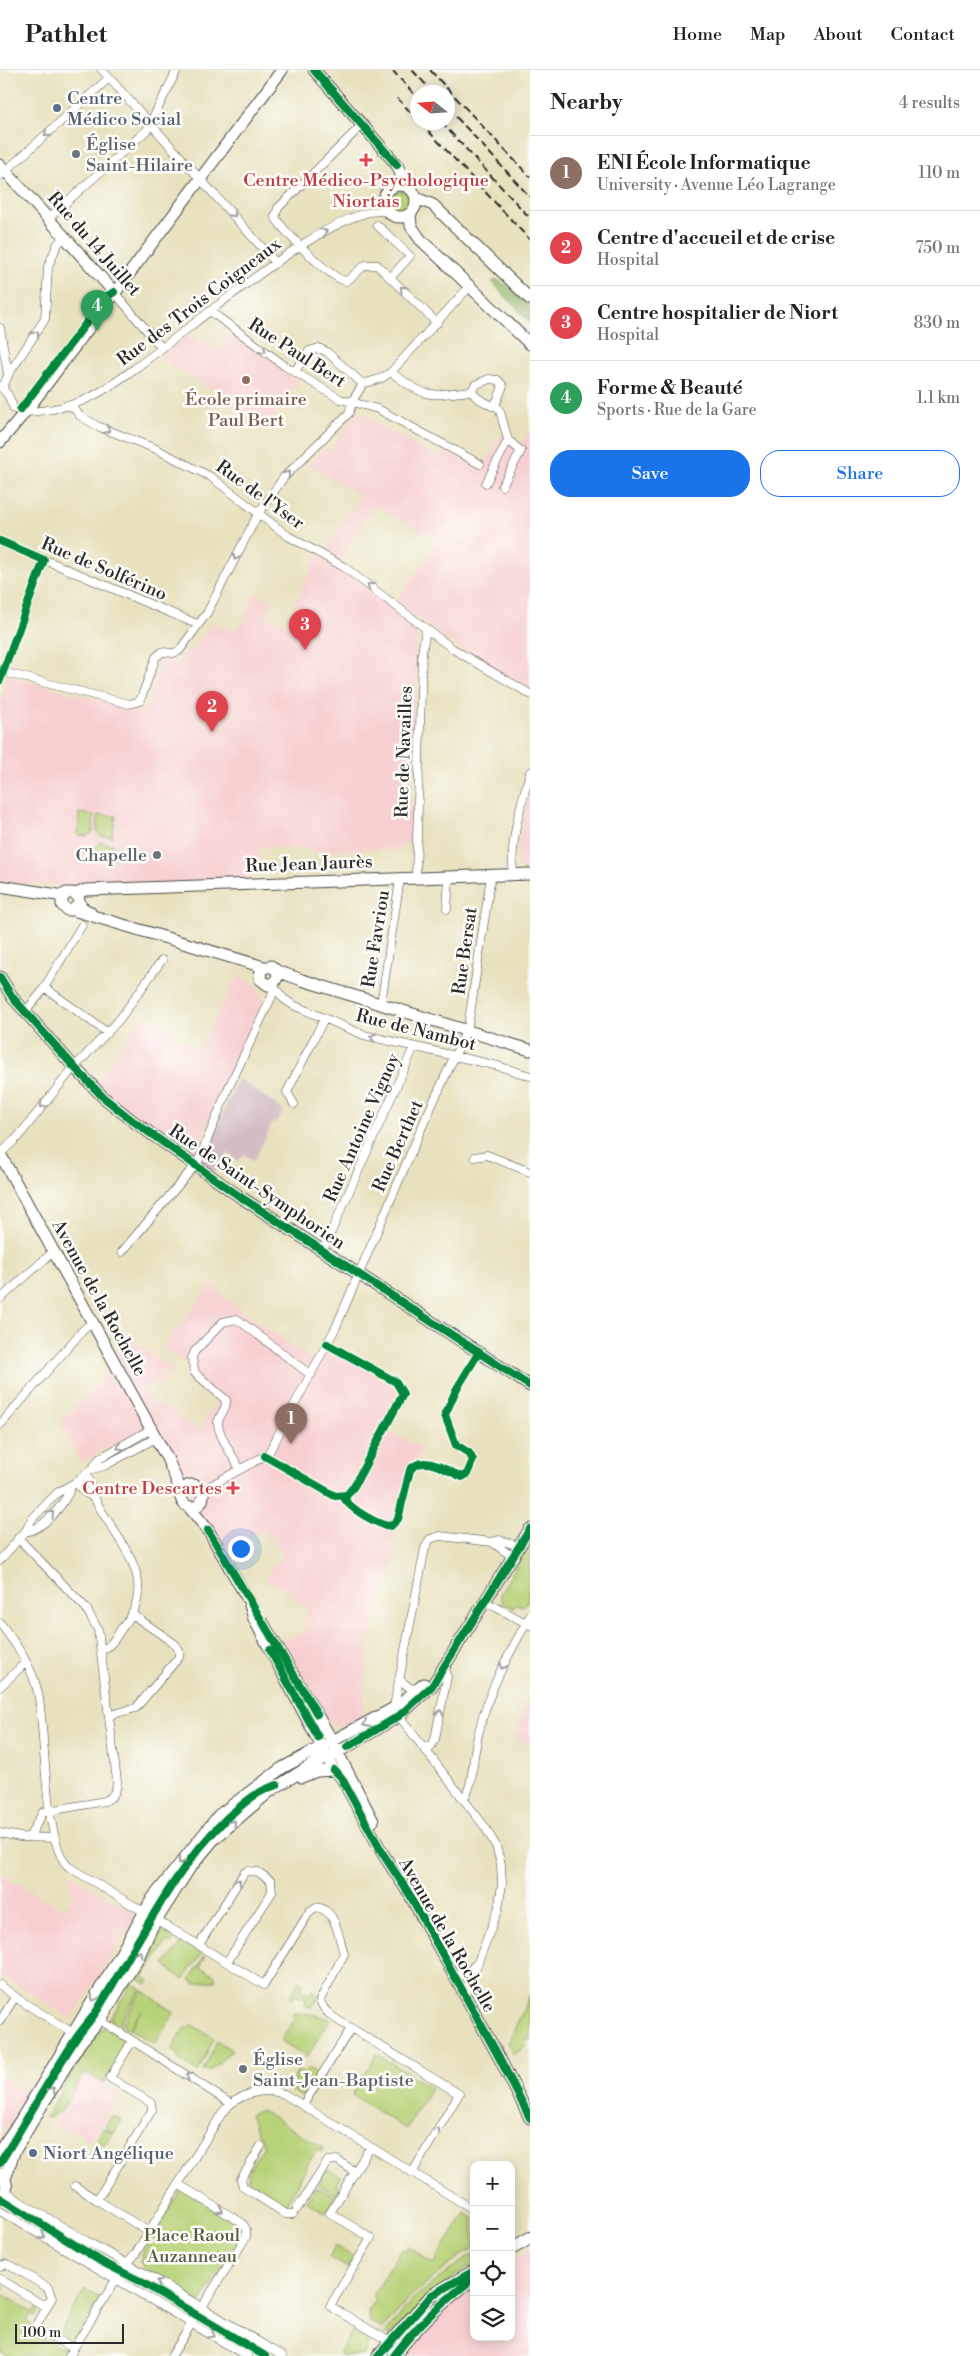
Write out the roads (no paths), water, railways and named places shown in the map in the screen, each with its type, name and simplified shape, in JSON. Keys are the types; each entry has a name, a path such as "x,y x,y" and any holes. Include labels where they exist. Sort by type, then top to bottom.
{"main road":[{"path":"0,440 282,70"},
{"path":"313,70 397,165 406,186 413,191 416,198 411,226 420,238 530,344"},
{"path":"397,165 397,176 393,187 385,196 384,205 403,228 420,238"},
{"name":"Rue du 14 Juillet","path":"2,170 114,292"},
{"path":"393,187 406,186"},
{"path":"416,198 430,203 530,299"},
{"path":"390,214 399,218 426,208 439,213"},
{"name":"Rue Jean Jaurès","path":"77,902 80,891 530,874"},
{"path":"0,888 62,899 64,908 77,902 113,921 236,959 270,978 302,980 530,1050"},
{"name":"Rue de Saint-Symphorien","path":"0,977 25,1012 75,1068 111,1104 195,1166 530,1386"},
{"name":"Avenue de la Rochelle","path":"0,1154 167,1458 196,1494 208,1530 250,1605 259,1616 330,1749 388,1850 394,1868"},
{"path":"3,2195 2,2176 14,2152 80,2043 100,2020 138,1958 176,1886 201,1853 214,1839 230,1827 242,1813 266,1794 330,1749 397,1712 432,1686 530,1531"},
{"path":"397,1712 418,1690 445,1667"},
{"path":"0,2150 73,2033 144,1912 179,1862 218,1815 282,1768 330,1749"},
{"name":"Avenue de la Rochelle","path":"330,1749 334,1770 341,1777 383,1854 394,1868 454,1975 530,2118"},
{"path":"266,1794 311,1773 334,1770"},
{"path":"144,1912 157,1920"},
{"path":"515,2245 530,2238"},
{"path":"378,2356 432,2295 470,2273"},
{"path":"394,2356 416,2328 440,2303 470,2281"}],"street":[{"path":"102,70 276,263"},
{"path":"48,218 151,125 176,70"},
{"path":"2,170 110,78"},
{"path":"362,125 276,211 277,219 301,246 341,281 347,281 365,265 372,264 391,277 438,323"},
{"name":"Rue des Trois Coigneaux","path":"23,411 43,412 94,396 118,381 161,347 301,246 332,228 363,214 375,210 390,214"},
{"path":"377,226 410,256 391,277"},
{"path":"23,411 14,409 2,387 8,374 45,319 48,267 57,245 64,236"},
{"path":"3,672 129,704 137,704 142,698 158,654 179,651 197,624 207,613 258,514 292,468 349,413 362,384 382,378 392,372 470,287"},
{"name":"Rue du 14 Juillet","path":"114,292 161,347"},
{"name":"Rue Paul Bert","path":"210,311 295,371 340,399 378,409 392,415 480,464"},
{"path":"0,328 8,374"},
{"path":"295,371 309,351 319,348 327,352 362,384"},
{"path":"392,372 428,395 442,396 472,391 478,383 489,379 498,380 503,386 495,404"},
{"path":"472,391 486,404 495,404"},
{"path":"495,404 500,411 508,440 520,449 521,453 502,486"},
{"name":"Rue de l'Yser","path":"67,405 97,426 156,450 211,477 288,536 344,567 453,649 530,694"},
{"path":"486,483 508,440"},
{"name":"Rue de Solférino","path":"0,541 197,624"},
{"path":"0,680 44,560"},
{"name":"Rue de Navailles","path":"416,878 422,653 426,629"},
{"path":"513,874 511,852 530,772"},
{"name":"Rue Bersat","path":"466,1030 471,1019 491,876"},
{"path":"447,909 449,878"},
{"name":"Rue Favriou","path":"381,1004 400,879"},
{"path":"25,1012 32,1006 45,988 82,925"},
{"path":"0,1154 18,1137 75,1068 108,1033 131,1005 162,960"},
{"path":"266,1007 270,978"},
{"path":"122,1252 195,1166 203,1153 221,1105 266,1007 270,978"},
{"name":"Rue de Nambot","path":"270,978 284,1000 364,1034 498,1066 530,1076"},
{"path":"45,988 64,999 78,1012 108,1033"},
{"path":"294,1104 288,1092 324,1018"},
{"name":"Rue Berthet","path":"265,1456 327,1344 466,1030"},
{"name":"Rue Antoine Vignoy","path":"323,1250 414,1047"},
{"path":"475,1156 487,1155 530,1172"},
{"path":"0,1299 54,1251"},
{"path":"240,1469 218,1428 226,1400 195,1373 192,1358 195,1351 223,1322 237,1319 311,1374"},
{"path":"0,1425 92,1322"},
{"path":"327,1344 396,1382 403,1394 354,1486 344,1497"},
{"path":"344,1497 347,1503 356,1510 382,1525 390,1526 398,1519 410,1470 415,1464 422,1463 444,1468 462,1477 467,1474 472,1463 472,1456 456,1445 445,1415 456,1390 479,1352"},
{"path":"0,1560 25,1532 41,1525 65,1500 74,1484 99,1459 153,1433"},
{"path":"196,1494 265,1456 335,1496 344,1497"},
{"path":"89,1471 94,1498 120,1540 137,1573 140,1593 133,1615 114,1638 110,1646 102,1650"},
{"path":"74,1484 94,1498"},
{"path":"465,1996 498,1910 502,1875 498,1853 492,1840 463,1799 397,1712 400,1679 427,1543 430,1539 440,1536 492,1542 498,1540 519,1546"},
{"path":"18,1538 86,1608 100,1640 118,1780 113,1796 105,1801 43,1812 30,1836"},
{"path":"492,1542 513,1558"},
{"path":"463,1799 468,1787 479,1722 485,1704 494,1682 529,1621 486,1602"},
{"path":"110,1714 136,1708 178,1657 178,1650 175,1644 133,1615"},
{"path":"0,1623 26,1662 38,1693 51,1810 60,1857 69,1867 144,1912"},
{"path":"100,1640 114,1638"},
{"path":"0,1687 26,1662"},
{"path":"430,1756 447,1677 445,1667"},
{"path":"400,1679 408,1687 418,1690"},
{"path":"422,1745 427,1748 431,1747"},
{"path":"0,1833 55,1838"},
{"path":"199,1945 244,1873 247,1871 258,1872 270,1881 272,1892 227,1962"},
{"path":"157,1920 264,1985 310,1910 316,1907 325,1910 332,1916 344,1954 320,2000 322,2007 331,2016 459,2094 412,2173"},
{"path":"454,1975 470,1970 476,1964"},
{"path":"0,1985 15,1997 73,2033"},
{"path":"0,2021 15,1997"},
{"path":"100,2020 132,2042 230,2102"},
{"path":"303,2105 351,2028"},
{"path":"97,2200 152,2110 151,2104 110,2078 132,2042"},
{"path":"69,2356 126,2263 134,2256 230,2102 245,2095 262,2091 278,2092 303,2105 470,2208"},
{"path":"261,2146 241,2179 243,2187 286,2214 295,2211 328,2161 337,2160 355,2172"},
{"path":"370,2147 330,2213 371,2238 330,2306 390,2342"},
{"path":"178,2184 242,2223 246,2229 246,2236 202,2307"},
{"path":"75,2186 149,2232"},
{"path":"3,2195 23,2204 126,2263 282,2356"},
{"path":"0,2211 116,2280 142,2292 192,2322 236,2353 247,2356"},
{"path":"0,2267 9,2264 48,2288 52,2295 36,2322 36,2327 39,2332 74,2348"},
{"path":"0,2280 40,2304 49,2303"},
{"path":"172,2355 192,2322"}],"railway":[{"path":"392,70 410,89"},
{"path":"412,70 426,85"},
{"path":"430,70 530,177"},
{"path":"397,98 410,112"},
{"path":"455,116 530,197"},
{"path":"427,130 530,240"},
{"path":"448,130 530,218"}],"place":[{"name":"Centre Médico Social","path":"57,108"},
{"name":"Église Saint-Hilaire","path":"76,154"},
{"name":"Centre Médico-Psychologique Niortais","path":"366,160"},
{"name":"Forme & Beauté","path":"97,331"},
{"name":"École primaire Paul Bert","path":"246,380"},
{"name":"Centre hospitalier de Niort","path":"305,650"},
{"name":"Centre d'accueil et de crise","path":"212,732"},
{"name":"Chapelle","path":"157,855"},
{"name":"ENI École Informatique","path":"291,1444"},
{"name":"Centre Descartes","path":"233,1488"},
{"name":"Église Saint-Jean-Baptiste","path":"243,2069"},
{"name":"Niort Angélique","path":"33,2153"}],"park label":[{"name":"Place Raoul Auzanneau","path":"192,2245"}]}
